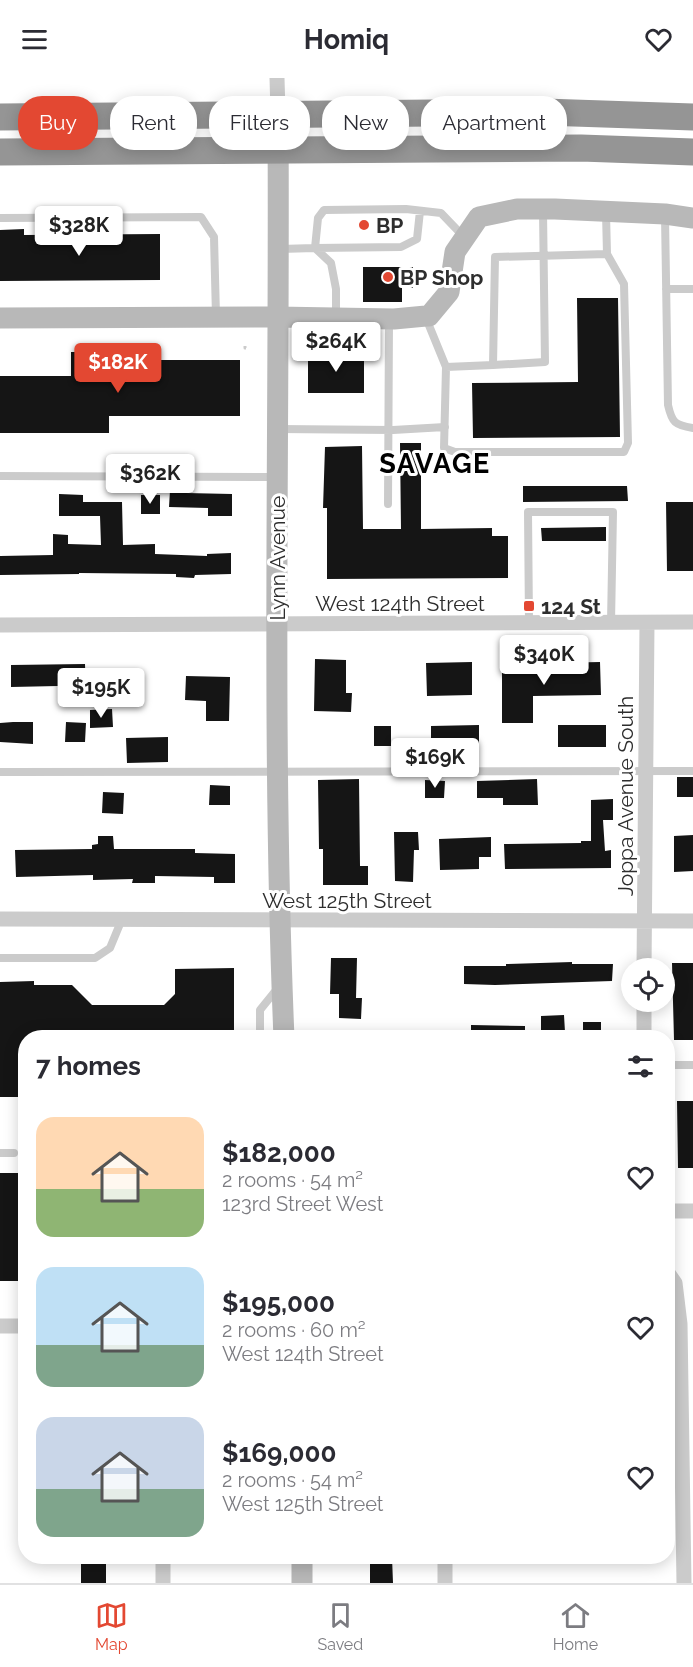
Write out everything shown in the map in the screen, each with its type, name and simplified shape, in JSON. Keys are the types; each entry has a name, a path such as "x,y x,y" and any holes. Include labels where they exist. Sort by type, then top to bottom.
{"highway":[{"path":"310,113 544,112 693,117"},
{"path":"0,117 209,114"},
{"path":"310,149 581,148 693,152"},
{"path":"0,152 209,150"}],"main road":[{"name":"Lynn Avenue","path":"278,150 279,921 284,1030"},
{"path":"0,318 389,319 429,316 449,292 460,245 479,217 517,209 543,209 665,214 693,218"},
{"path":"302,1564 302,1583"}],"street":[{"name":"Lynn Avenue","path":"277,78 278,96"},
{"name":"West 124th Street","path":"0,625 693,622"},
{"name":"Joppa Avenue South","path":"644,958 647,623"},
{"name":"West 125th Street","path":"0,919 693,921"},
{"path":"644,1012 644,1030"},
{"path":"675,1211 693,1211"},
{"path":"0,1326 18,1326"},
{"path":"675,1350 684,1583"},
{"path":"163,1564 163,1583"},
{"path":"445,1564 445,1583"}],"lane":[{"path":"315,248 318,218 324,210 406,209 441,213 460,245"},
{"path":"446,367 545,362 543,209"},
{"path":"277,249 401,247 417,239 420,211"},
{"path":"426,316 446,367 444,448 455,452 624,452 628,443 624,284 607,254 606,211"},
{"path":"665,214 668,405 672,420 680,426 693,428"},
{"path":"0,218 201,217 214,237 216,318"},
{"path":"315,248 331,263 336,289 336,318"},
{"path":"493,364 495,257 607,254"},
{"path":"666,289 693,290"},
{"path":"388,504 389,319"},
{"path":"277,429 389,430 445,427"},
{"path":"0,476 277,477"},
{"path":"529,623 528,512 613,512 611,623"},
{"path":"0,772 693,771"},
{"path":"0,958 95,958 110,948 122,919"},
{"path":"260,1030 260,1010 282,983"},
{"path":"675,1065 693,1065"},
{"path":"0,1153 14,1153"}],"building":[{"path":"24,229 24,235 160,234 160,280 0,281 0,230"},
{"name":"BP Shop","path":"363,267 413,267 413,288 402,288 402,302 363,302"},
{"path":"577,298 618,298 620,437 473,438 472,383 578,382"},
{"path":"71,352 105,355 105,360 240,360 240,416 109,416 109,433 0,433 0,376 71,376"},
{"path":"364,353 364,393 308,393 308,354"},
{"path":"400,443 421,443 421,529 492,528 492,536 508,536 508,578 327,579 327,508 323,508 325,447 362,446 363,529 401,529"},
{"path":"523,486 627,486 628,501 523,502"},
{"path":"170,490 186,490 186,493 232,494 232,516 208,516 208,508 169,507"},
{"path":"59,494 83,495 83,502 122,502 123,545 155,544 155,554 207,556 207,554 231,553 231,574 195,575 194,578 176,577 176,574 0,575 0,556 53,555 53,534 68,535 68,544 101,545 100,516 59,516"},
{"path":"141,495 160,495 160,514 141,514"},
{"path":"666,502 693,502 693,571 667,571"},
{"path":"606,527 606,541 542,541 541,528"},
{"path":"315,659 346,660 346,693 352,693 351,712 314,711"},
{"path":"472,662 472,695 427,696 426,663"},
{"path":"600,662 601,695 533,696 533,723 502,723 502,664"},
{"path":"85,664 86,695 58,696 58,686 11,687 11,665"},
{"path":"186,676 230,677 229,721 206,721 206,701 185,700"},
{"path":"112,709 113,727 90,728 90,710"},
{"path":"33,722 33,744 0,742 0,723"},
{"path":"66,722 86,723 85,742 65,742"},
{"path":"479,725 479,747 431,747 431,726"},
{"path":"558,725 606,725 606,747 558,747"},
{"path":"374,726 391,726 391,746 374,746"},
{"path":"168,737 168,762 127,763 126,738"},
{"path":"677,777 693,777 693,797 677,797"},
{"path":"359,779 360,866 368,866 368,885 323,885 323,849 319,849 318,780"},
{"path":"537,779 538,805 503,805 503,798 477,798 477,781"},
{"path":"425,780 445,781 444,798 425,798"},
{"path":"210,785 230,786 230,805 209,805"},
{"path":"103,792 124,793 123,814 102,813"},
{"path":"613,799 613,820 603,820 605,851 611,850 611,868 505,869 504,844 591,841 591,800"},
{"path":"394,832 418,832 419,850 414,850 413,882 395,881"},
{"path":"693,835 693,871 674,872 674,836"},
{"path":"98,836 113,836 114,849 195,849 195,853 235,854 235,883 214,883 214,877 155,876 155,883 132,883 133,879 93,880 93,875 16,877 15,850 92,849 92,845 98,844"},
{"path":"491,837 491,857 479,857 479,869 440,870 439,839"},
{"path":"331,958 357,958 356,998 362,998 361,1019 339,1018 339,994 330,994"},
{"path":"572,962 572,964 613,964 612,981 464,984 464,966"},
{"path":"675,963 693,963 693,1040 675,1040"},
{"path":"234,968 234,1030 18,1030 18,1097 0,1097 0,982 34,981 34,985 72,985 92,1005 164,1005 175,994 175,969"},
{"path":"564,1015 565,1030 541,1030 541,1016"},
{"path":"583,1022 601,1022 601,1030 583,1030"},
{"path":"471,1025 525,1026 525,1030 471,1030"},
{"path":"677,1101 693,1101 693,1168 678,1168"},
{"path":"0,1173 18,1173 18,1281 0,1281"},
{"path":"81,1564 106,1564 106,1583 81,1583"},
{"path":"370,1564 392,1564 393,1583 370,1583"}],"place":[{"name":"BP","path":"364,225"},
{"name":"BP Shop","path":"388,277"},
{"name":"124 St","path":"529,606"}],"district":[{"name":"SAVAGE","path":"435,463"}]}
